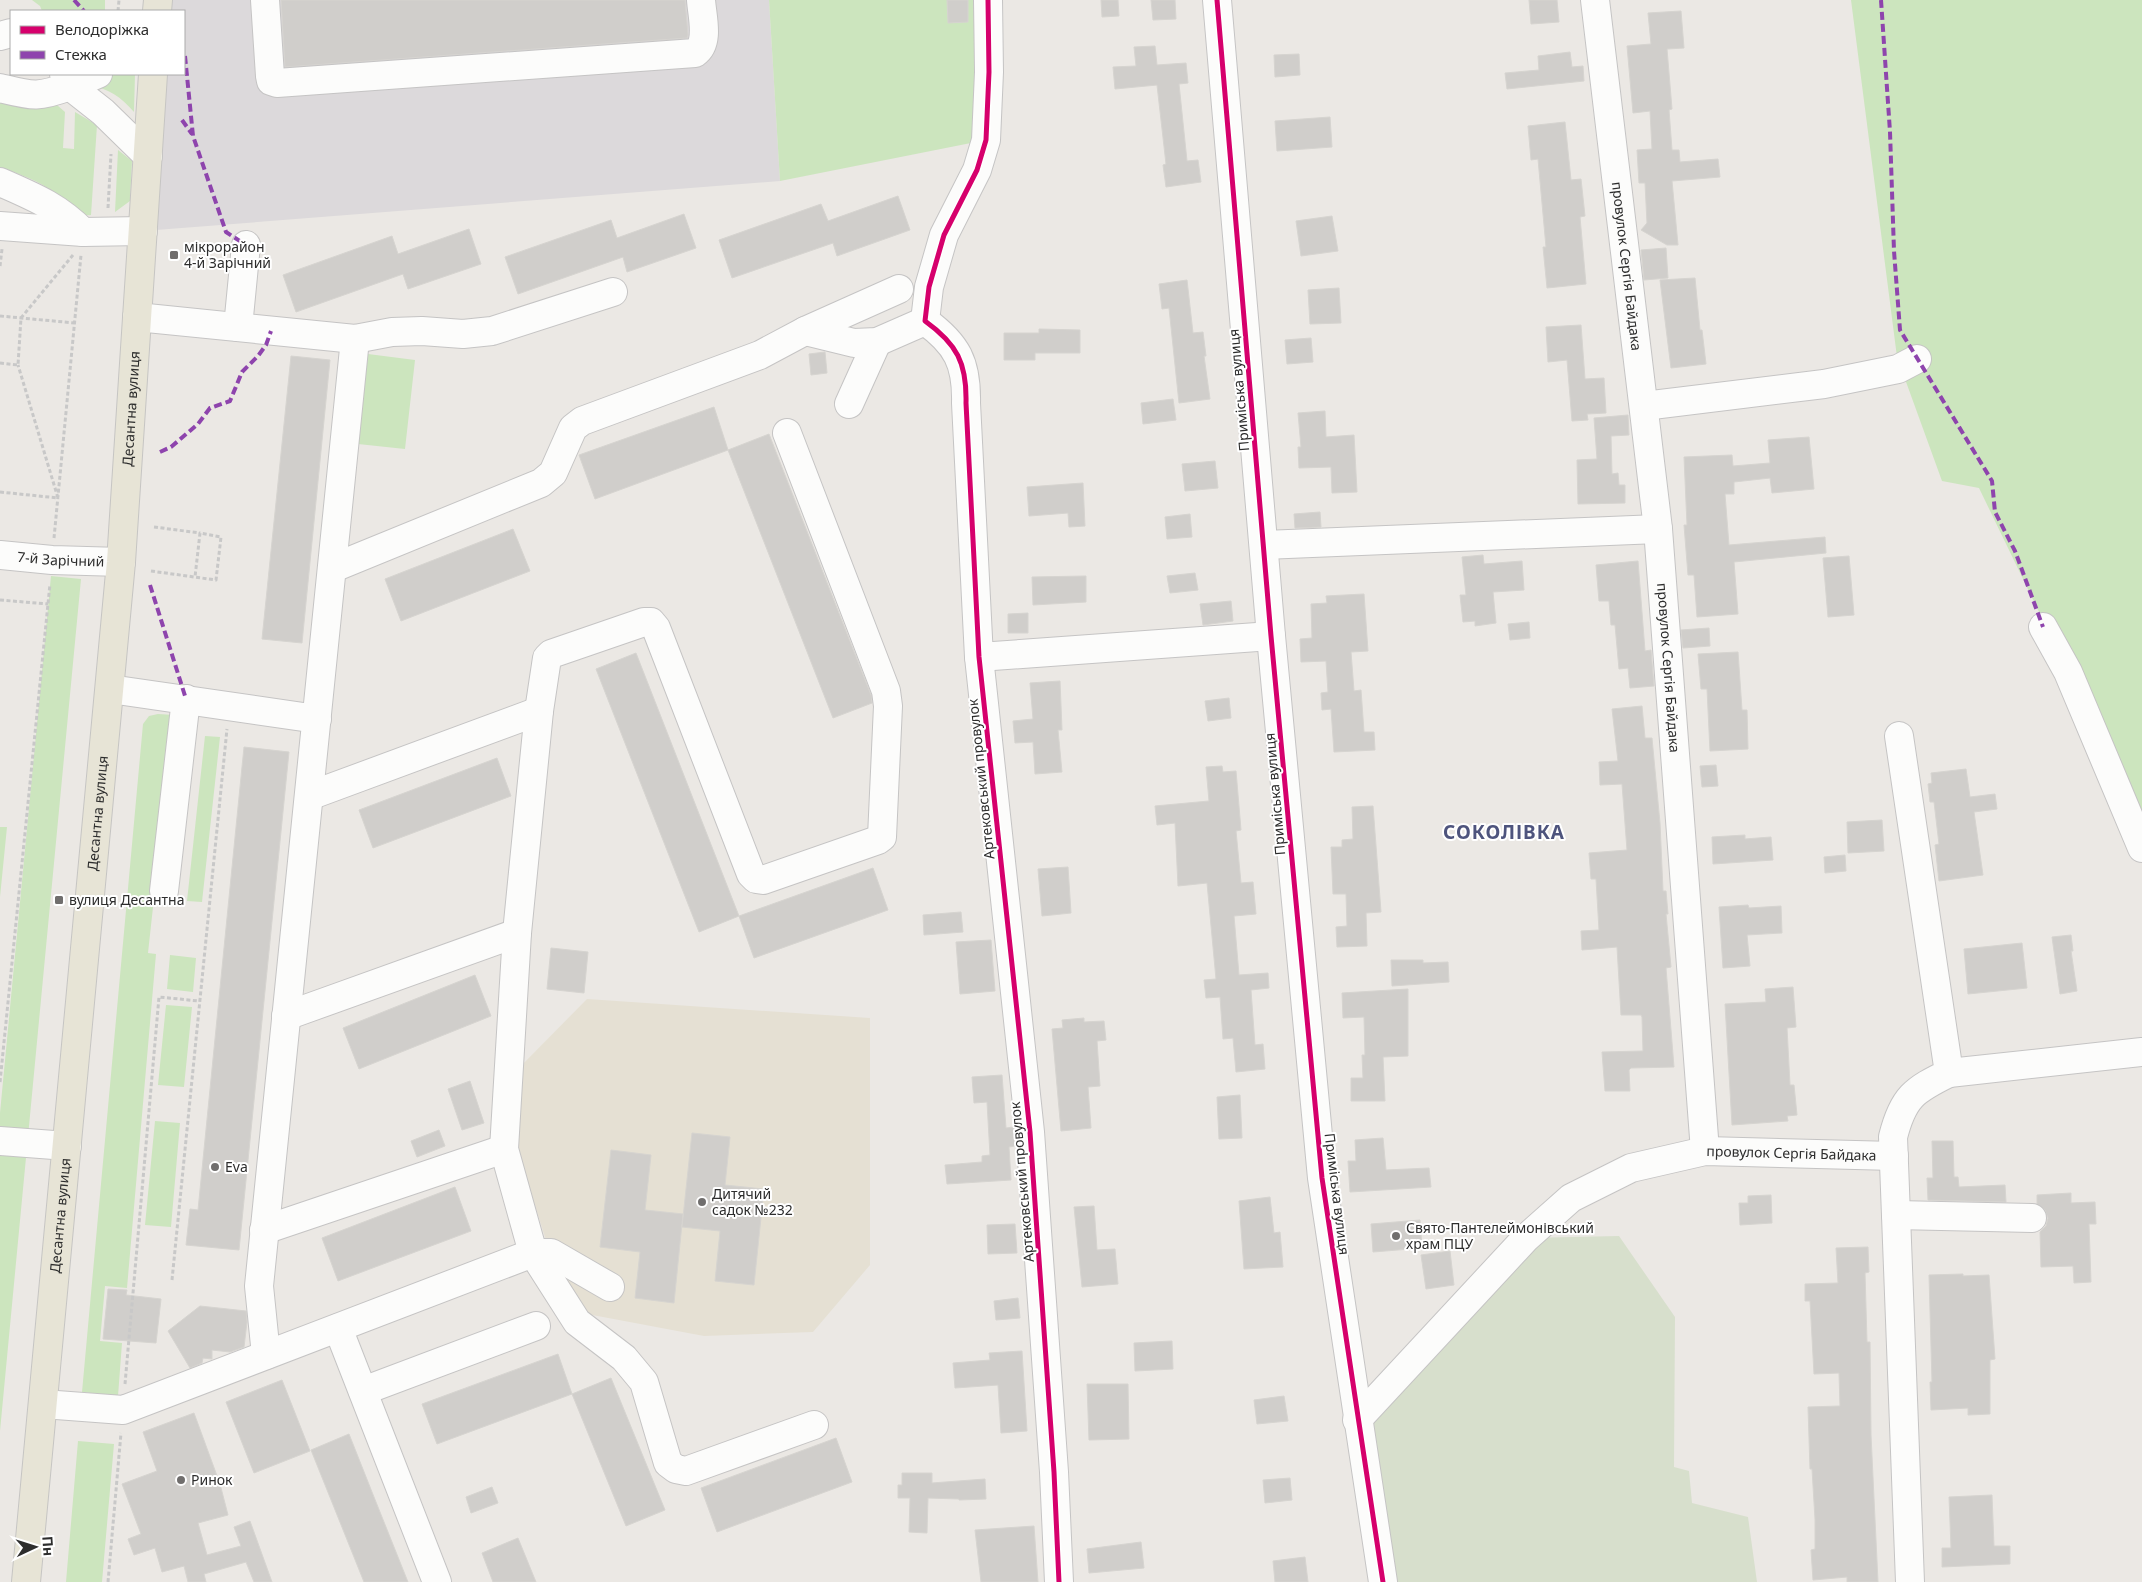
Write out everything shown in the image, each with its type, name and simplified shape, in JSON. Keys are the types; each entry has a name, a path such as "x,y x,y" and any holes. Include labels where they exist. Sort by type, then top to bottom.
{"main road":[{"name":"Десантна вулиця","path":"26,1582 121,562 153,75"}],"street":[{"path":"265,0 270,76 271,81 276,83 695,53 701,48 704,40 701,0"},
{"path":"805,331 854,343 877,342 925,321 929,287 944,235 978,170 986,140 989,72 988,0"},
{"name":"Приміська вулиця","path":"1218,0 1271,636 1322,1178 1357,1420 1383,1582"},
{"name":"провулок Сергія Байдака","path":"1595,0 1658,529 1705,1151 1894,1156"},
{"path":"0,88 33,96 47,94 67,80 93,75"},
{"path":"67,80 148,156"},
{"path":"0,182 50,204 67,216 82,238"},
{"path":"0,226 82,238 143,231"},
{"path":"238,327 246,244"},
{"path":"333,568 541,483 553,473 573,428 582,421 760,355 805,331 899,290"},
{"path":"137,317 355,339 392,332 422,331 463,334 492,331 613,292"},
{"name":"Артековський провулок","path":"925,321 942,333 958,354 966,380 979,657 1030,1132 1054,1462 1060,1582"},
{"path":"266,1355 259,1286 355,339"},
{"path":"849,404 877,342"},
{"path":"1644,406 1824,384 1898,369 1917,359"},
{"path":"787,433 886,691 888,706 882,837 763,880 756,879 751,874 656,628 651,622 644,622 551,654 547,658 539,711 517,933 504,1148 533,1253 577,1322 624,1358 644,1382 668,1463 676,1469 686,1471 814,1425"},
{"path":"1264,545 1658,529"},
{"name":"7-й Зарічний","path":"0,555 52,560 121,562"},
{"path":"2043,627 2068,672 2142,848"},
{"path":"979,657 1271,636"},
{"path":"110,689 317,719"},
{"path":"164,891 186,700"},
{"path":"309,796 539,711"},
{"path":"1899,736 1949,1073 2142,1052"},
{"path":"286,1016 517,933"},
{"name":"провулок Сергія Байдака","path":"1910,1582 1893,1137 1898,1116 1907,1100 1919,1088 1949,1073"},
{"path":"0,1141 67,1146"},
{"path":"264,1230 504,1148"},
{"path":"1357,1420 1526,1238 1571,1198 1631,1168 1705,1151"},
{"path":"1896,1215 2032,1218"},
{"path":"43,1404 123,1410 533,1253 551,1253 610,1287"},
{"path":"363,1391 536,1326"},
{"path":"338,1328 437,1582"}],"path":[{"path":"58,498 18,365 21,318 82,238"},
{"path":"0,1082 48,604 82,238"},
{"path":"0,316 75,323"},
{"path":"0,363 18,365"},
{"path":"0,492 58,498"},
{"path":"151,571 216,580 221,537 154,527"},
{"path":"195,577 200,533"},
{"path":"0,600 48,604"},
{"path":"172,1280 198,1001 229,706"},
{"path":"108,1582 159,996 198,1001"}],"shaded area":[{"path":"158,0 769,0 780,181 143,231 153,75 185,75 185,10 157,10"},
{"name":"Дитячий садок №232","path":"587,999 870,1018 870,1265 813,1332 704,1336 587,1314 552,1259 516,1146 516,1071"}],"green space":[{"path":"32,0 105,0 105,10 42,10 40,6"},
{"path":"769,0 988,0 986,140 780,181"},
{"path":"1851,0 2142,0 2142,848 2068,672 1979,488 1942,481 1897,357"},
{"path":"112,75 135,75 134,112 114,94 89,86"},
{"path":"41,100 57,105 65,112 63,148 74,149 75,112 97,125 91,215 76,212 50,189 22,175 0,167 0,103"},
{"path":"118,150 132,161 130,201 115,212"},
{"path":"368,354 415,360 405,449 358,444"},
{"path":"51,576 81,579 0,1431 0,1113"},
{"path":"158,714 174,715 148,953 156,954 127,1288 105,1286 100,1341 122,1343 118,1396 82,1392 143,724 149,716"},
{"path":"205,736 220,737 202,902 187,901"},
{"path":"0,827 7,827 0,897"},
{"path":"170,955 196,958 193,992 167,989"},
{"path":"166,1005 192,1007 184,1087 158,1085"},
{"path":"155,1121 180,1123 171,1227 145,1225"},
{"path":"1619,1236 1675,1317 1674,1467 1689,1471 1692,1503 1748,1517 1757,1582 1383,1582 1357,1420 1526,1238"},
{"path":"78,1441 114,1444 102,1582 66,1582"}],"building":[{"path":"281,0 685,0 688,35 687,38 285,67"},
{"path":"947,0 968,0 968,22 948,23"},
{"path":"1101,0 1118,0 1119,16 1102,17"},
{"path":"1151,0 1175,0 1176,19 1153,20"},
{"path":"1529,0 1557,0 1559,22 1531,24"},
{"path":"1681,11 1684,48 1667,49 1672,109 1669,110 1672,150 1679,150 1680,162 1718,159 1720,177 1672,181 1678,245 1667,245 1641,230 1647,223 1645,183 1639,183 1637,150 1652,149 1650,111 1633,113 1627,46 1651,44 1648,13"},
{"path":"1155,46 1157,65 1186,63 1188,83 1179,84 1187,161 1198,160 1201,182 1166,187 1163,165 1166,164 1157,85 1115,89 1113,67 1136,66 1134,47"},
{"path":"1570,52 1572,67 1583,66 1584,81 1507,89 1505,73 1539,70 1538,56"},
{"path":"1299,54 1300,75 1275,77 1274,55"},
{"path":"1330,117 1332,147 1277,151 1275,121"},
{"path":"1565,122 1571,180 1581,179 1585,216 1580,217 1586,284 1547,288 1543,247 1546,247 1538,159 1531,160 1528,126"},
{"path":"898,196 910,230 837,256 833,243 732,278 719,240 821,204 828,221"},
{"path":"684,214 696,248 627,272 623,257 518,294 505,257 611,220 617,238"},
{"path":"1332,216 1338,251 1301,256 1296,221"},
{"path":"469,229 481,264 408,289 403,274 296,312 283,275 392,236 398,254"},
{"path":"1666,248 1668,278 1644,280 1641,250"},
{"path":"1695,278 1700,330 1702,330 1706,364 1671,368 1660,280"},
{"path":"1187,280 1193,333 1203,332 1210,399 1179,403 1169,308 1162,309 1159,284"},
{"path":"1339,288 1341,323 1310,324 1308,290"},
{"path":"1581,325 1585,379 1604,378 1606,413 1587,414 1588,420 1572,421 1567,360 1548,362 1546,327"},
{"path":"1039,329 1080,330 1080,353 1035,353 1035,360 1004,360 1004,333 1039,333"},
{"path":"1311,338 1313,362 1287,364 1285,340"},
{"path":"825,352 827,373 811,375 809,354"},
{"path":"291,356 330,360 302,643 262,639"},
{"path":"1173,399 1176,420 1143,424 1141,403"},
{"path":"714,407 728,450 595,499 579,455"},
{"path":"1325,411 1326,437 1354,435 1357,492 1332,493 1331,467 1299,468 1298,447 1301,447 1298,413"},
{"path":"1628,415 1629,435 1611,436 1612,474 1618,473 1619,485 1625,485 1625,503 1578,504 1577,460 1597,459 1594,418"},
{"path":"769,434 871,695 872,703 833,718 728,450"},
{"path":"1809,437 1814,489 1772,493 1770,478 1734,482 1734,494 1725,494 1729,545 1825,537 1826,553 1734,562 1738,614 1697,617 1694,575 1688,575 1684,525 1687,525 1684,457 1732,455 1733,466 1770,463 1768,440"},
{"path":"1215,461 1218,488 1185,491 1182,464"},
{"path":"1083,483 1085,526 1069,527 1068,513 1029,516 1027,487"},
{"path":"1320,512 1321,527 1295,528 1294,514"},
{"path":"1190,514 1192,537 1167,539 1165,517"},
{"path":"513,529 530,571 401,621 385,579"},
{"path":"1483,555 1484,564 1522,561 1524,590 1493,592 1496,623 1475,626 1475,621 1463,622 1460,595 1466,595 1462,557"},
{"path":"1849,556 1854,615 1828,617 1823,558"},
{"path":"1638,561 1645,651 1651,650 1654,686 1630,688 1628,668 1619,669 1615,625 1611,625 1609,601 1599,601 1596,565"},
{"path":"1195,573 1198,590 1170,593 1167,576"},
{"path":"1086,576 1086,602 1033,605 1032,577"},
{"path":"1364,594 1368,651 1351,652 1354,691 1361,690 1364,732 1374,732 1375,750 1334,752 1331,709 1322,710 1321,693 1328,692 1326,661 1301,662 1300,639 1312,638 1311,604 1327,603 1326,596"},
{"path":"1231,601 1233,621 1203,625 1200,604"},
{"path":"1028,613 1028,633 1008,633 1008,614"},
{"path":"1529,622 1530,638 1510,640 1508,624"},
{"path":"1709,628 1710,646 1683,648 1681,630"},
{"path":"1738,652 1742,710 1747,710 1748,749 1710,751 1707,689 1701,689 1698,654"},
{"path":"636,653 739,916 699,932 596,669"},
{"path":"1060,681 1062,730 1058,730 1062,772 1035,774 1033,742 1015,743 1013,721 1033,719 1030,683"},
{"path":"1229,698 1231,718 1208,721 1205,701"},
{"path":"1642,706 1645,738 1652,738 1660,823 1663,891 1666,891 1668,914 1666,914 1671,967 1666,968 1674,1067 1631,1068 1629,1070 1630,1091 1605,1091 1602,1052 1643,1051 1642,1017 1641,1015 1621,1015 1617,947 1582,950 1581,931 1599,930 1596,879 1591,879 1589,853 1627,850 1622,784 1600,785 1599,762 1618,761 1612,709"},
{"path":"244,747 289,752 239,1250 186,1245 190,1209 198,1210"},
{"path":"497,758 511,796 373,848 359,810"},
{"path":"1716,765 1718,786 1702,787 1700,766"},
{"path":"1222,766 1223,772 1236,771 1241,830 1236,831 1241,883 1253,882 1256,914 1234,916 1239,975 1268,973 1269,988 1251,990 1255,1045 1263,1044 1265,1069 1236,1072 1233,1038 1223,1039 1220,997 1206,998 1204,980 1216,979 1207,883 1178,886 1175,823 1157,825 1155,806 1209,801 1206,767"},
{"path":"1966,769 1970,797 1995,794 1997,809 1974,812 1983,875 1939,881 1935,845 1939,844 1934,802 1930,802 1928,784 1932,783 1931,773"},
{"path":"1373,806 1381,912 1366,913 1367,946 1337,947 1336,927 1347,926 1346,894 1333,894 1331,847 1342,847 1342,840 1353,839 1352,807"},
{"path":"1882,820 1884,851 1848,853 1847,822"},
{"path":"1745,835 1745,839 1771,837 1773,860 1713,864 1712,837"},
{"path":"1845,855 1846,871 1825,873 1824,857"},
{"path":"1068,867 1071,913 1042,916 1038,869"},
{"path":"873,868 888,910 754,958 739,916"},
{"path":"1748,905 1749,908 1781,906 1782,933 1747,935 1750,966 1723,968 1719,907"},
{"path":"961,912 963,932 924,935 923,915"},
{"path":"2071,935 2073,951 2071,951 2077,991 2060,994 2052,937"},
{"path":"991,940 995,991 960,994 956,942"},
{"path":"2022,943 2027,988 1968,994 1964,949"},
{"path":"551,948 588,952 584,993 547,989"},
{"path":"1391,960 1423,960 1423,963 1448,962 1449,982 1392,986"},
{"path":"475,975 491,1016 359,1069 343,1028"},
{"path":"1793,987 1796,1027 1787,1028 1790,1085 1794,1085 1797,1115 1787,1116 1788,1121 1732,1125 1725,1004 1766,1002 1765,989"},
{"path":"1408,989 1408,1056 1383,1057 1385,1101 1351,1101 1351,1078 1363,1078 1362,1055 1365,1055 1364,1017 1343,1018 1342,993"},
{"path":"1084,1018 1084,1022 1104,1021 1106,1040 1097,1041 1100,1086 1088,1087 1091,1128 1061,1131 1052,1029 1063,1028 1062,1020"},
{"path":"1002,1075 1006,1128 1014,1127 1015,1146 1009,1147 1011,1180 947,1184 945,1165 982,1162 982,1156 990,1155 987,1102 974,1103 972,1077"},
{"path":"470,1081 484,1123 462,1130 448,1089"},
{"path":"1240,1095 1242,1138 1219,1139 1217,1097"},
{"path":"439,1130 445,1146 417,1157 411,1141"},
{"path":"692,1133 730,1137 725,1185 764,1189 754,1285 715,1281 720,1231 682,1227"},
{"path":"1383,1138 1386,1170 1429,1168 1431,1187 1350,1192 1348,1161 1356,1161 1355,1140"},
{"path":"1932,1141 1953,1141 1954,1177 1958,1177 1959,1187 2005,1185 2006,1202 1928,1200 1927,1178 1933,1178"},
{"path":"611,1150 651,1155 645,1210 683,1214 674,1303 635,1298 640,1252 600,1247"},
{"path":"455,1187 471,1231 338,1281 322,1238"},
{"path":"2071,1193 2071,1203 2095,1202 2096,1224 2089,1224 2091,1282 2074,1283 2073,1266 2041,1267 2040,1232 2046,1226 2048,1218 2045,1210 2037,1204 2037,1195"},
{"path":"1771,1195 1772,1223 1740,1225 1739,1203 1748,1203 1748,1196"},
{"path":"1270,1197 1274,1233 1280,1232 1283,1267 1244,1269 1239,1201"},
{"path":"1094,1206 1097,1250 1115,1249 1118,1284 1082,1287 1074,1207"},
{"name":"Свято-Пантелеймонівський храм ПЦУ","path":"1420,1220 1422,1248 1373,1252 1371,1224"},
{"path":"1015,1224 1017,1253 988,1254 987,1225"},
{"path":"1868,1247 1869,1272 1865,1273 1867,1342 1870,1342 1871,1435 1878,1582 1847,1582 1847,1577 1813,1580 1811,1550 1815,1549 1815,1519 1812,1469 1810,1469 1808,1407 1840,1406 1839,1373 1814,1374 1810,1301 1805,1301 1805,1284 1838,1283 1836,1248"},
{"path":"1450,1251 1454,1285 1426,1289 1421,1255"},
{"path":"1963,1274 1963,1276 1989,1275 1995,1359 1990,1360 1990,1414 1968,1415 1968,1408 1931,1410 1929,1275"},
{"path":"108,1289 127,1290 126,1295 161,1299 156,1343 103,1339"},
{"path":"1018,1298 1020,1318 996,1320 994,1301"},
{"path":"200,1306 246,1311 247,1322 244,1347 230,1352 212,1350 212,1359 203,1358 202,1363 190,1368 168,1331"},
{"path":"1172,1341 1173,1369 1135,1371 1134,1343"},
{"path":"1022,1351 1027,1431 1001,1433 998,1385 955,1388 953,1363 990,1360 989,1353"},
{"path":"558,1354 572,1394 437,1444 422,1404"},
{"path":"611,1378 665,1510 626,1526 572,1394"},
{"path":"282,1380 310,1451 254,1473 226,1402"},
{"path":"1087,1384 1128,1384 1129,1439 1089,1440"},
{"path":"1284,1396 1288,1421 1257,1424 1254,1400"},
{"path":"194,1413 220,1484 228,1515 198,1523 207,1555 241,1546 234,1527 250,1521 272,1582 254,1582 246,1562 204,1574 206,1582 188,1582 184,1566 162,1572 155,1548 134,1555 128,1539 141,1534 122,1484 157,1471 143,1432"},
{"path":"349,1434 408,1582 364,1582 311,1450"},
{"path":"836,1438 852,1482 717,1532 701,1488"},
{"path":"902,1473 932,1473 932,1483 985,1479 986,1499 928,1498 927,1533 909,1532 910,1498 898,1498 898,1485 902,1485"},
{"path":"1290,1478 1292,1500 1265,1503 1263,1480"},
{"path":"492,1487 498,1503 471,1513 466,1497"},
{"path":"1992,1495 1994,1546 2010,1546 2010,1564 1942,1567 1942,1548 1951,1548 1949,1497"},
{"path":"1034,1526 1038,1582 981,1582 975,1530"},
{"path":"518,1538 536,1582 493,1582 482,1553"},
{"path":"1141,1542 1144,1568 1089,1573 1087,1549"},
{"path":"1305,1557 1308,1582 1275,1582 1273,1561"}],"marked path":[{"path":"74,0 83,10"},
{"path":"1881,0 1900,330 1992,481 1995,512 2015,551 2043,627"},
{"path":"185,56 193,136 226,232 246,245"},
{"path":"182,120 192,134"},
{"path":"160,452 171,447 198,424 210,408 230,401 242,372 266,345 271,331"},
{"path":"150,585 186,699"}],"cycle path":[{"path":"988,0 989,72 986,140 977,170 944,235 929,287 925,321 936,329 952,347 958,356 965,377 979,657 1030,1132 1054,1472 1059,1582"},
{"path":"1217,0 1271,636 1322,1178 1383,1582"}],"place":[{"name":"мікрорайон 4-й Зарічний","path":"174,255"},
{"name":"вулиця Десантна","path":"59,900"},
{"name":"Eva","path":"215,1167"},
{"name":"Дитячий садок №232","path":"702,1202"},
{"name":"Свято-Пантелеймонівський храм ПЦУ","path":"1396,1236"},
{"name":"Ринок","path":"181,1480"}],"district":[{"name":"СОКОЛІВКА","path":"1504,832"}]}
